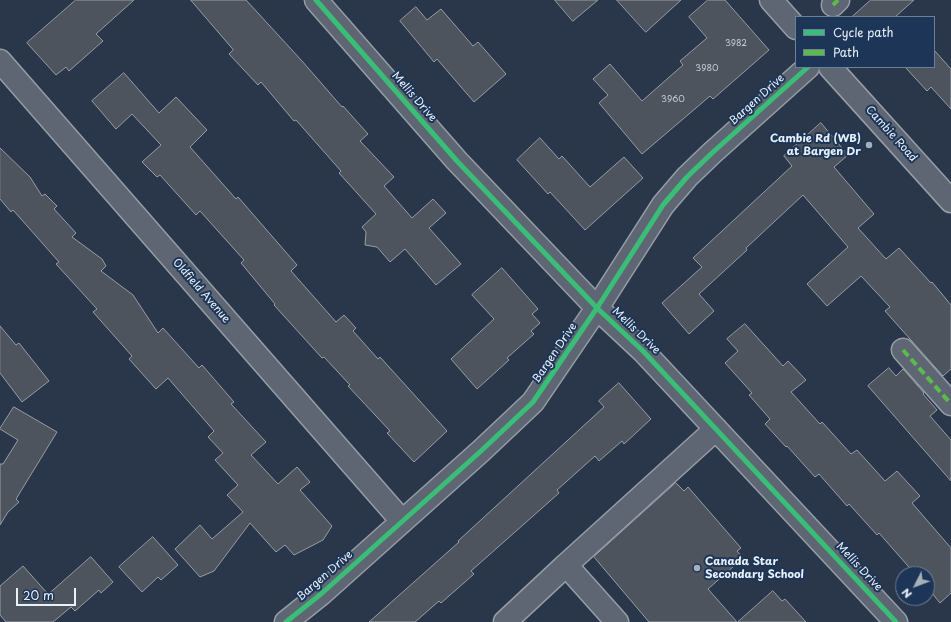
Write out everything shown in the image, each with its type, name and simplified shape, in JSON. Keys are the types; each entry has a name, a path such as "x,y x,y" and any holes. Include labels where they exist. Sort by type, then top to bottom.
{"street":[{"name":"Mellis Drive","path":"316,0 458,161 597,308 643,351 896,622"},
{"path":"771,0 795,27"},
{"name":"Oldfield Avenue","path":"0,61 402,521"},
{"name":"Bargen Drive","path":"286,622 321,594 481,451 533,402 597,308 663,205 687,177 712,153 807,68"},
{"name":"Cambie Road","path":"831,68 950,199"},
{"path":"903,350 950,402"},
{"path":"505,622 716,428"},
{"path":"566,565 617,622"}],"building":[{"path":"76,0 134,0 96,34 103,41 69,71 66,67 56,75 27,43"},
{"path":"191,0 246,0 368,134 360,141 394,177 384,186 412,218 433,199 446,213 429,228 461,264 436,285 405,249 390,262 377,247 365,245 366,232 362,227 376,214 339,173 341,171 296,120 294,121 261,82 258,85 229,54 233,50"},
{"path":"555,0 598,0 573,21"},
{"path":"617,0 681,0 646,32"},
{"path":"708,0 725,0 769,50 713,99 710,96 642,154 599,103 608,95 593,79 610,64 642,101 683,65 680,61 707,38 689,17"},
{"path":"871,0 914,0 896,16 853,16"},
{"path":"416,7 427,20 441,9 473,46 478,42 506,74 474,102 437,59 434,62 400,21"},
{"path":"935,51 951,69 951,109 931,87 927,91 906,68 935,68"},
{"path":"124,73 159,113 176,97 207,130 190,147 236,199 238,197 297,265 291,271 336,322 344,315 356,328 353,331 378,359 380,357 447,431 414,462 387,433 390,431 348,386 350,385 324,357 322,358 274,305 275,304 241,263 244,260 200,211 196,215 160,175 157,177 142,162 161,145 132,114 116,129 92,101"},
{"path":"821,123 848,155 834,167 874,214 858,228 886,259 899,248 931,283 932,282 951,305 951,369 943,376 885,311 890,307 861,276 827,306 807,284 848,247 803,195 746,248 747,250 699,294 714,311 689,334 662,303 702,267 693,258 792,166 784,156"},
{"path":"540,138 559,159 562,156 590,187 624,157 643,178 585,230 550,192 548,194 517,160"},
{"path":"0,148 30,177 42,196 45,194 57,206 54,209 76,233 72,237 102,259 106,266 101,271 133,295 158,333 163,328 199,368 202,365 234,402 231,404 266,442 251,455 278,484 297,467 310,482 300,490 332,526 323,540 294,555 285,545 276,552 250,523 214,571 200,577 175,549 200,525 212,539 243,512 227,495 238,485 215,460 223,453 208,437 214,431 168,378 156,389 129,359 132,356 93,312 97,309 56,264 59,262 13,210 11,212 0,199"},
{"path":"502,268 538,309 532,314 540,323 531,331 534,334 507,358 509,360 477,389 451,359 494,319 472,295"},
{"path":"745,324 783,366 788,361 806,380 791,392 820,424 822,422 851,454 857,450 885,481 897,471 920,496 912,503 951,548 951,593 940,603 935,597 935,566 908,566 879,533 877,535 849,504 847,506 819,474 815,477 765,424 770,419 749,395 752,393 725,363 738,351 727,339"},
{"path":"0,326 16,345 19,343 49,381 22,402 0,373"},
{"path":"889,368 896,376 903,369 937,410 930,416 951,440 951,481 868,386"},
{"path":"619,383 651,419 624,444 622,441 599,461 595,456 557,490 559,493 471,571 474,574 441,603 439,601 415,622 369,622 459,542 458,541 604,407 599,401"},
{"path":"14,407 57,432 16,499 19,502 8,512 0,525 0,464 3,464 18,440 0,429"},
{"path":"676,483 684,491 688,487 741,548 737,551 743,558 708,589 737,622 649,622 594,557"},
{"path":"153,537 178,565 161,580 158,577 142,592 119,567"},
{"path":"91,557 113,582 101,593 99,590 75,611 71,607 53,622 6,622 0,615 0,586 23,566 48,594"},
{"path":"773,591 782,601 785,599 806,622 738,622"}],"marked path":[{"path":"833,5 838,0"},
{"path":"903,350 951,404"}],"cycle path":[{"path":"316,0 457,161 597,308 643,351 896,622"},
{"path":"286,622 321,594 481,451 533,402 597,308 663,205 687,177 712,153 807,68"}],"place":[{"name":"Cambie Rd (WB) at Bargen Dr","path":"869,145"},
{"name":"Canada Star Secondary School","path":"697,568"}]}
